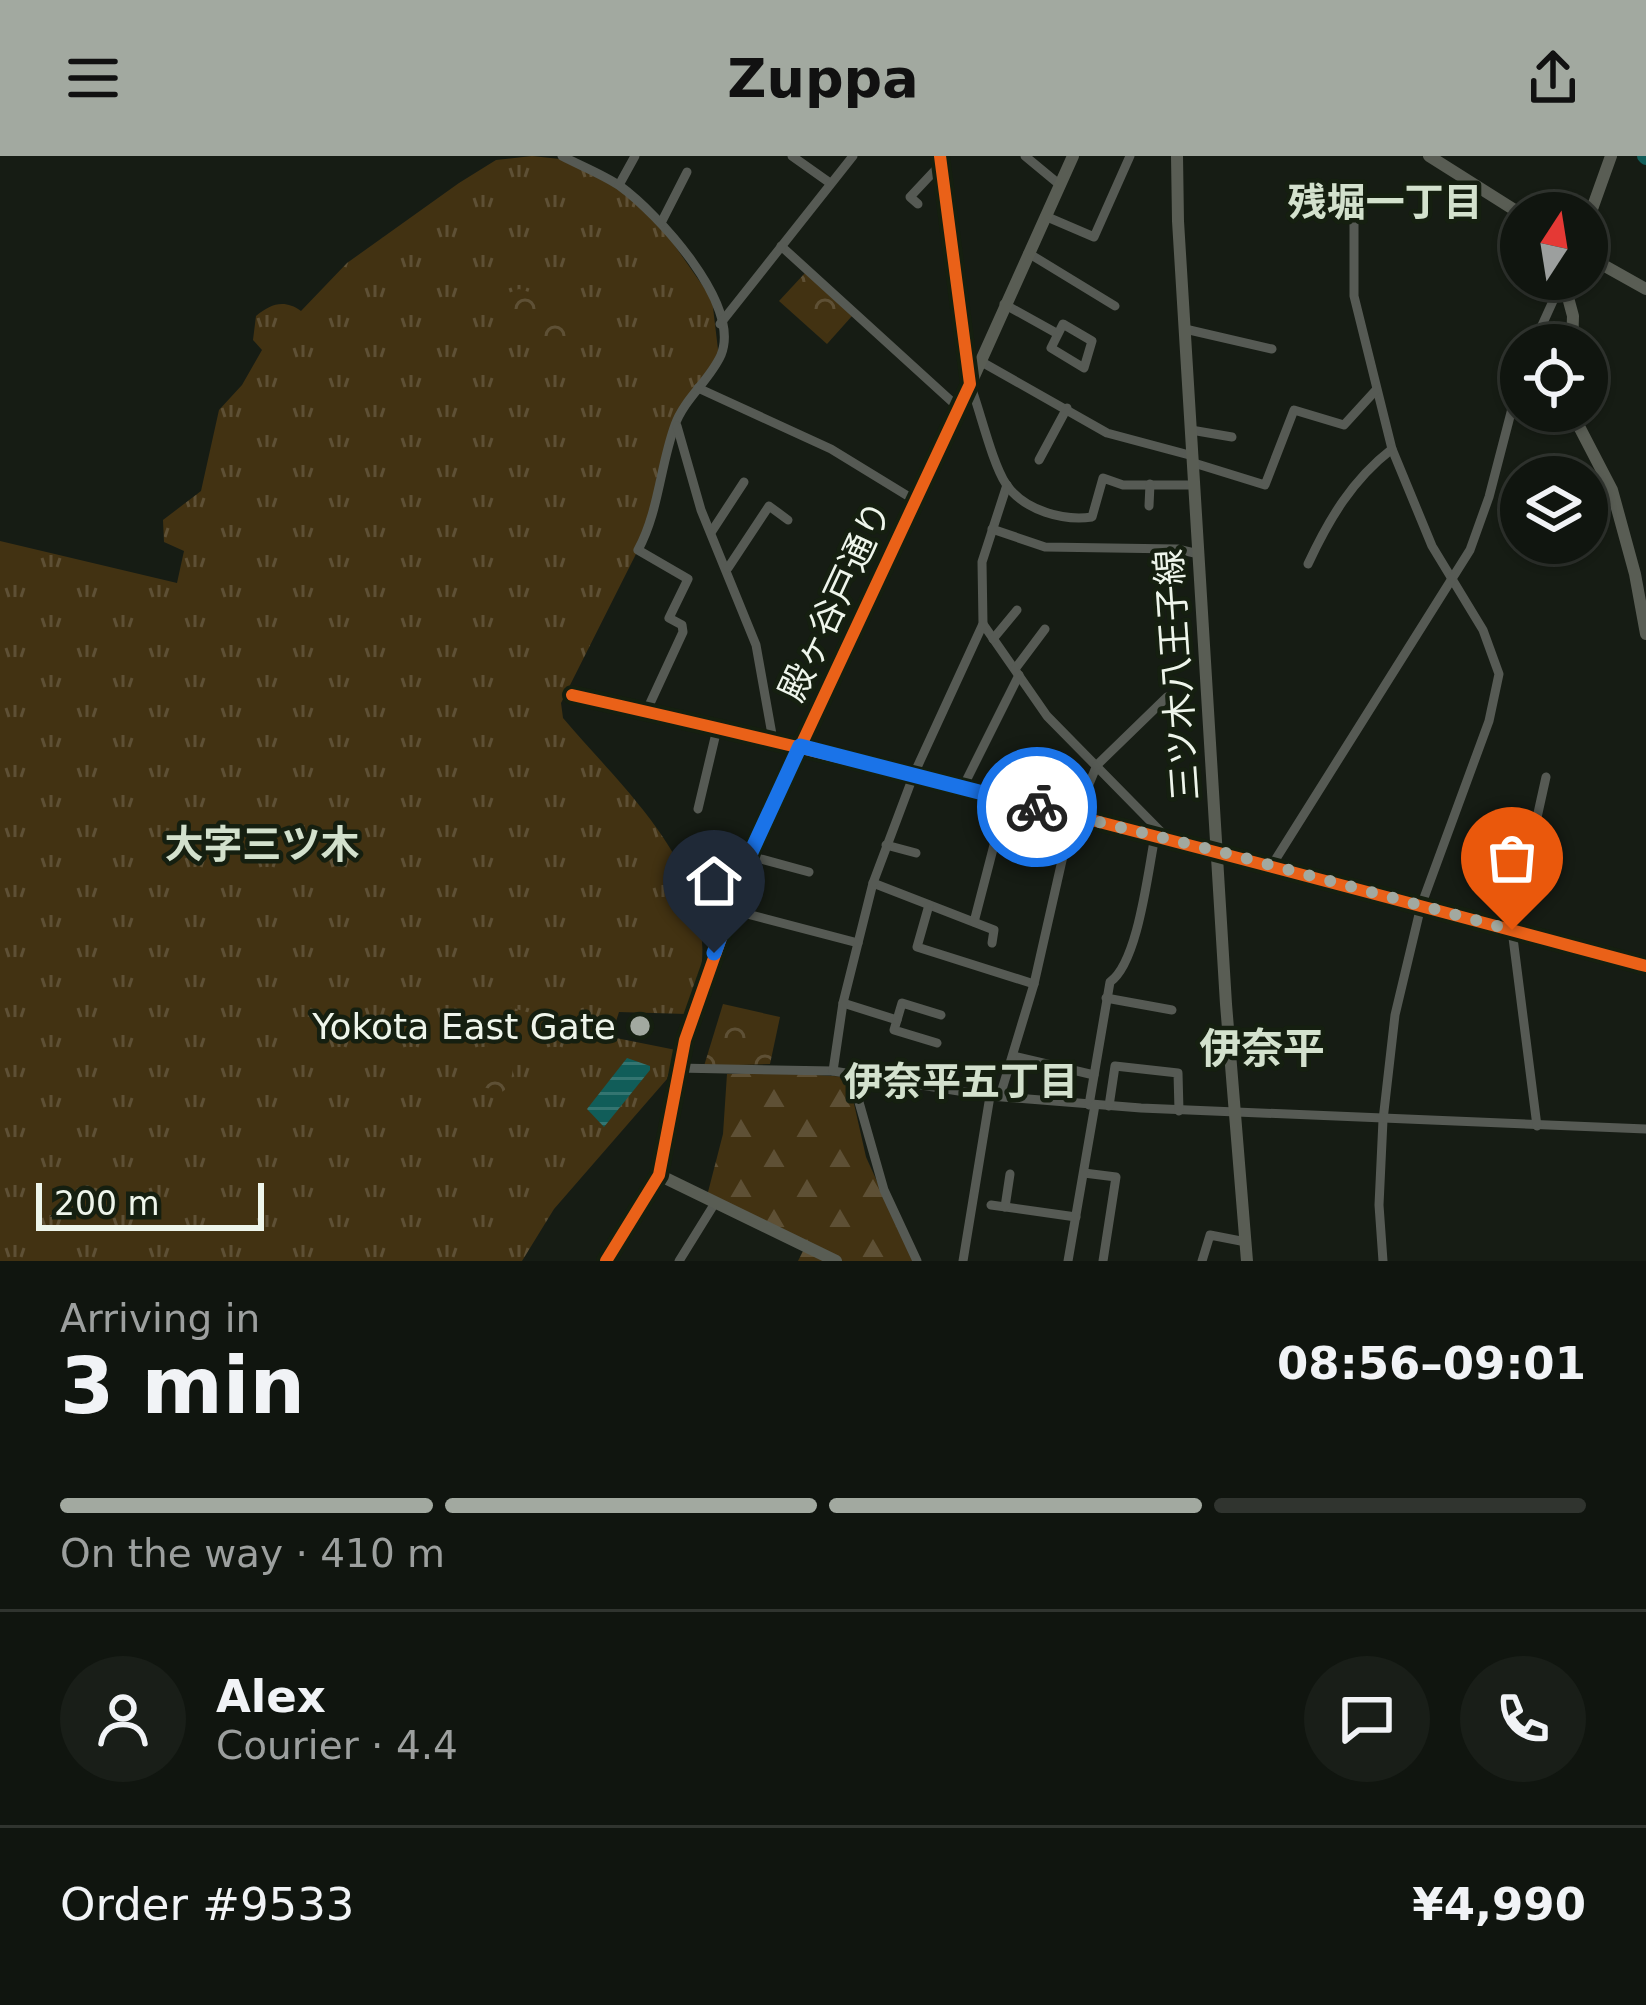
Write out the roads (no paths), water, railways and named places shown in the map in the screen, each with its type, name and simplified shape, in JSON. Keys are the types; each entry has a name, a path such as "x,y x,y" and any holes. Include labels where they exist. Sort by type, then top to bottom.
{"street":[{"path":"562,156 619,185 661,224 695,264 721,323 721,354 676,421 650,529 638,550 688,579 669,617 682,625 683,632 646,712"},
{"path":"619,185 635,156"},
{"path":"792,156 830,184"},
{"path":"721,323 853,156"},
{"path":"1025,156 1060,184"},
{"path":"1073,156 970,384 1007,485 1038,509 1069,520 1092,517 1103,478"},
{"path":"1046,215 1094,237 1130,156"},
{"name":"三ツ木八王子線","path":"1177,156 1234,1114 1247,1261"},
{"path":"1430,156 1500,201"},
{"path":"1598,192 1611,156"},
{"path":"918,204 910,196 940,160"},
{"name":"殿ヶ谷戸通り","path":"606,1261 659,1175 677,1068 728,909 970,384 940,160"},
{"path":"661,224 687,172"},
{"path":"1354,211 1354,296 1392,449 1432,546 1483,630 1498,674 1489,721 1421,906 1395,1016 1383,1120 1379,1205 1383,1261"},
{"path":"781,246 960,409"},
{"path":"1028,253 1115,306"},
{"path":"1608,268 1646,290"},
{"path":"1004,304 1058,334"},
{"path":"1063,323 1092,341 1084,368 1051,348 1058,334 1063,323"},
{"path":"1185,329 1272,349"},
{"path":"980,361 1107,433 1265,485 1294,410 1344,425 1376,390"},
{"path":"698,388 830,448 916,501"},
{"path":"1036,409 1043,395"},
{"path":"1039,460 1067,408"},
{"path":"676,421 701,510 756,644 773,740"},
{"path":"1191,430 1232,437"},
{"path":"1272,865 1454,580 1490,496 1506,432"},
{"path":"1583,432 1608,478 1640,570 1646,634"},
{"path":"1308,564 1328,520 1365,470 1392,449"},
{"path":"1089,473 1123,484 1196,485"},
{"path":"712,531 744,482"},
{"path":"1147,506 1150,484"},
{"path":"833,1071 843,1003 873,883 914,774 983,624 982,562 1007,485"},
{"path":"728,568 769,506 788,520"},
{"path":"992,529 1045,548 1177,549 1200,554"},
{"path":"993,639 1017,610"},
{"path":"983,624 1047,716 1168,839"},
{"path":"963,787 1017,672 1046,629"},
{"path":"572,695 800,746 1218,850 1646,966"},
{"path":"964,1261 995,1096 1013,1056 1034,984 1068,834 1097,765 1167,697"},
{"path":"698,809 716,729"},
{"path":"1537,1126 1512,930 1546,777"},
{"path":"974,922 1006,799"},
{"path":"1068,1261 1106,998 1110,982 1121,975 1155,836"},
{"path":"886,845 916,853"},
{"path":"750,856 809,872"},
{"path":"873,883 994,930 992,943"},
{"path":"929,905 917,947 1034,984"},
{"path":"728,909 858,944"},
{"path":"1106,998 1172,1010"},
{"path":"843,1003 897,1020"},
{"path":"938,1043 894,1030 902,1003 941,1015"},
{"path":"1013,1056 1094,1075"},
{"path":"1109,1106 1115,1066 1178,1073 1179,1111"},
{"path":"677,1068 833,1071 995,1096 1179,1111 1646,1129"},
{"path":"851,1074 884,1190 916,1261"},
{"path":"1084,1173 1116,1177 1103,1261"},
{"path":"1005,1207 1010,1174"},
{"path":"659,1175 836,1261"},
{"path":"679,1261 715,1203"},
{"path":"991,1205 1076,1217"},
{"path":"1202,1261 1210,1234 1246,1242"}],"water":[{"path":"627,1058 650,1070 604,1127 587,1109"}],"place":[{"name":"Yokota East Gate","path":"640,1026"}],"district":[{"name":"残堀一丁目","path":"1385,202"},
{"name":"大字三ツ木","path":"262,844"},
{"name":"伊奈平","path":"1262,1048"},
{"name":"伊奈平五丁目","path":"961,1081"}]}
